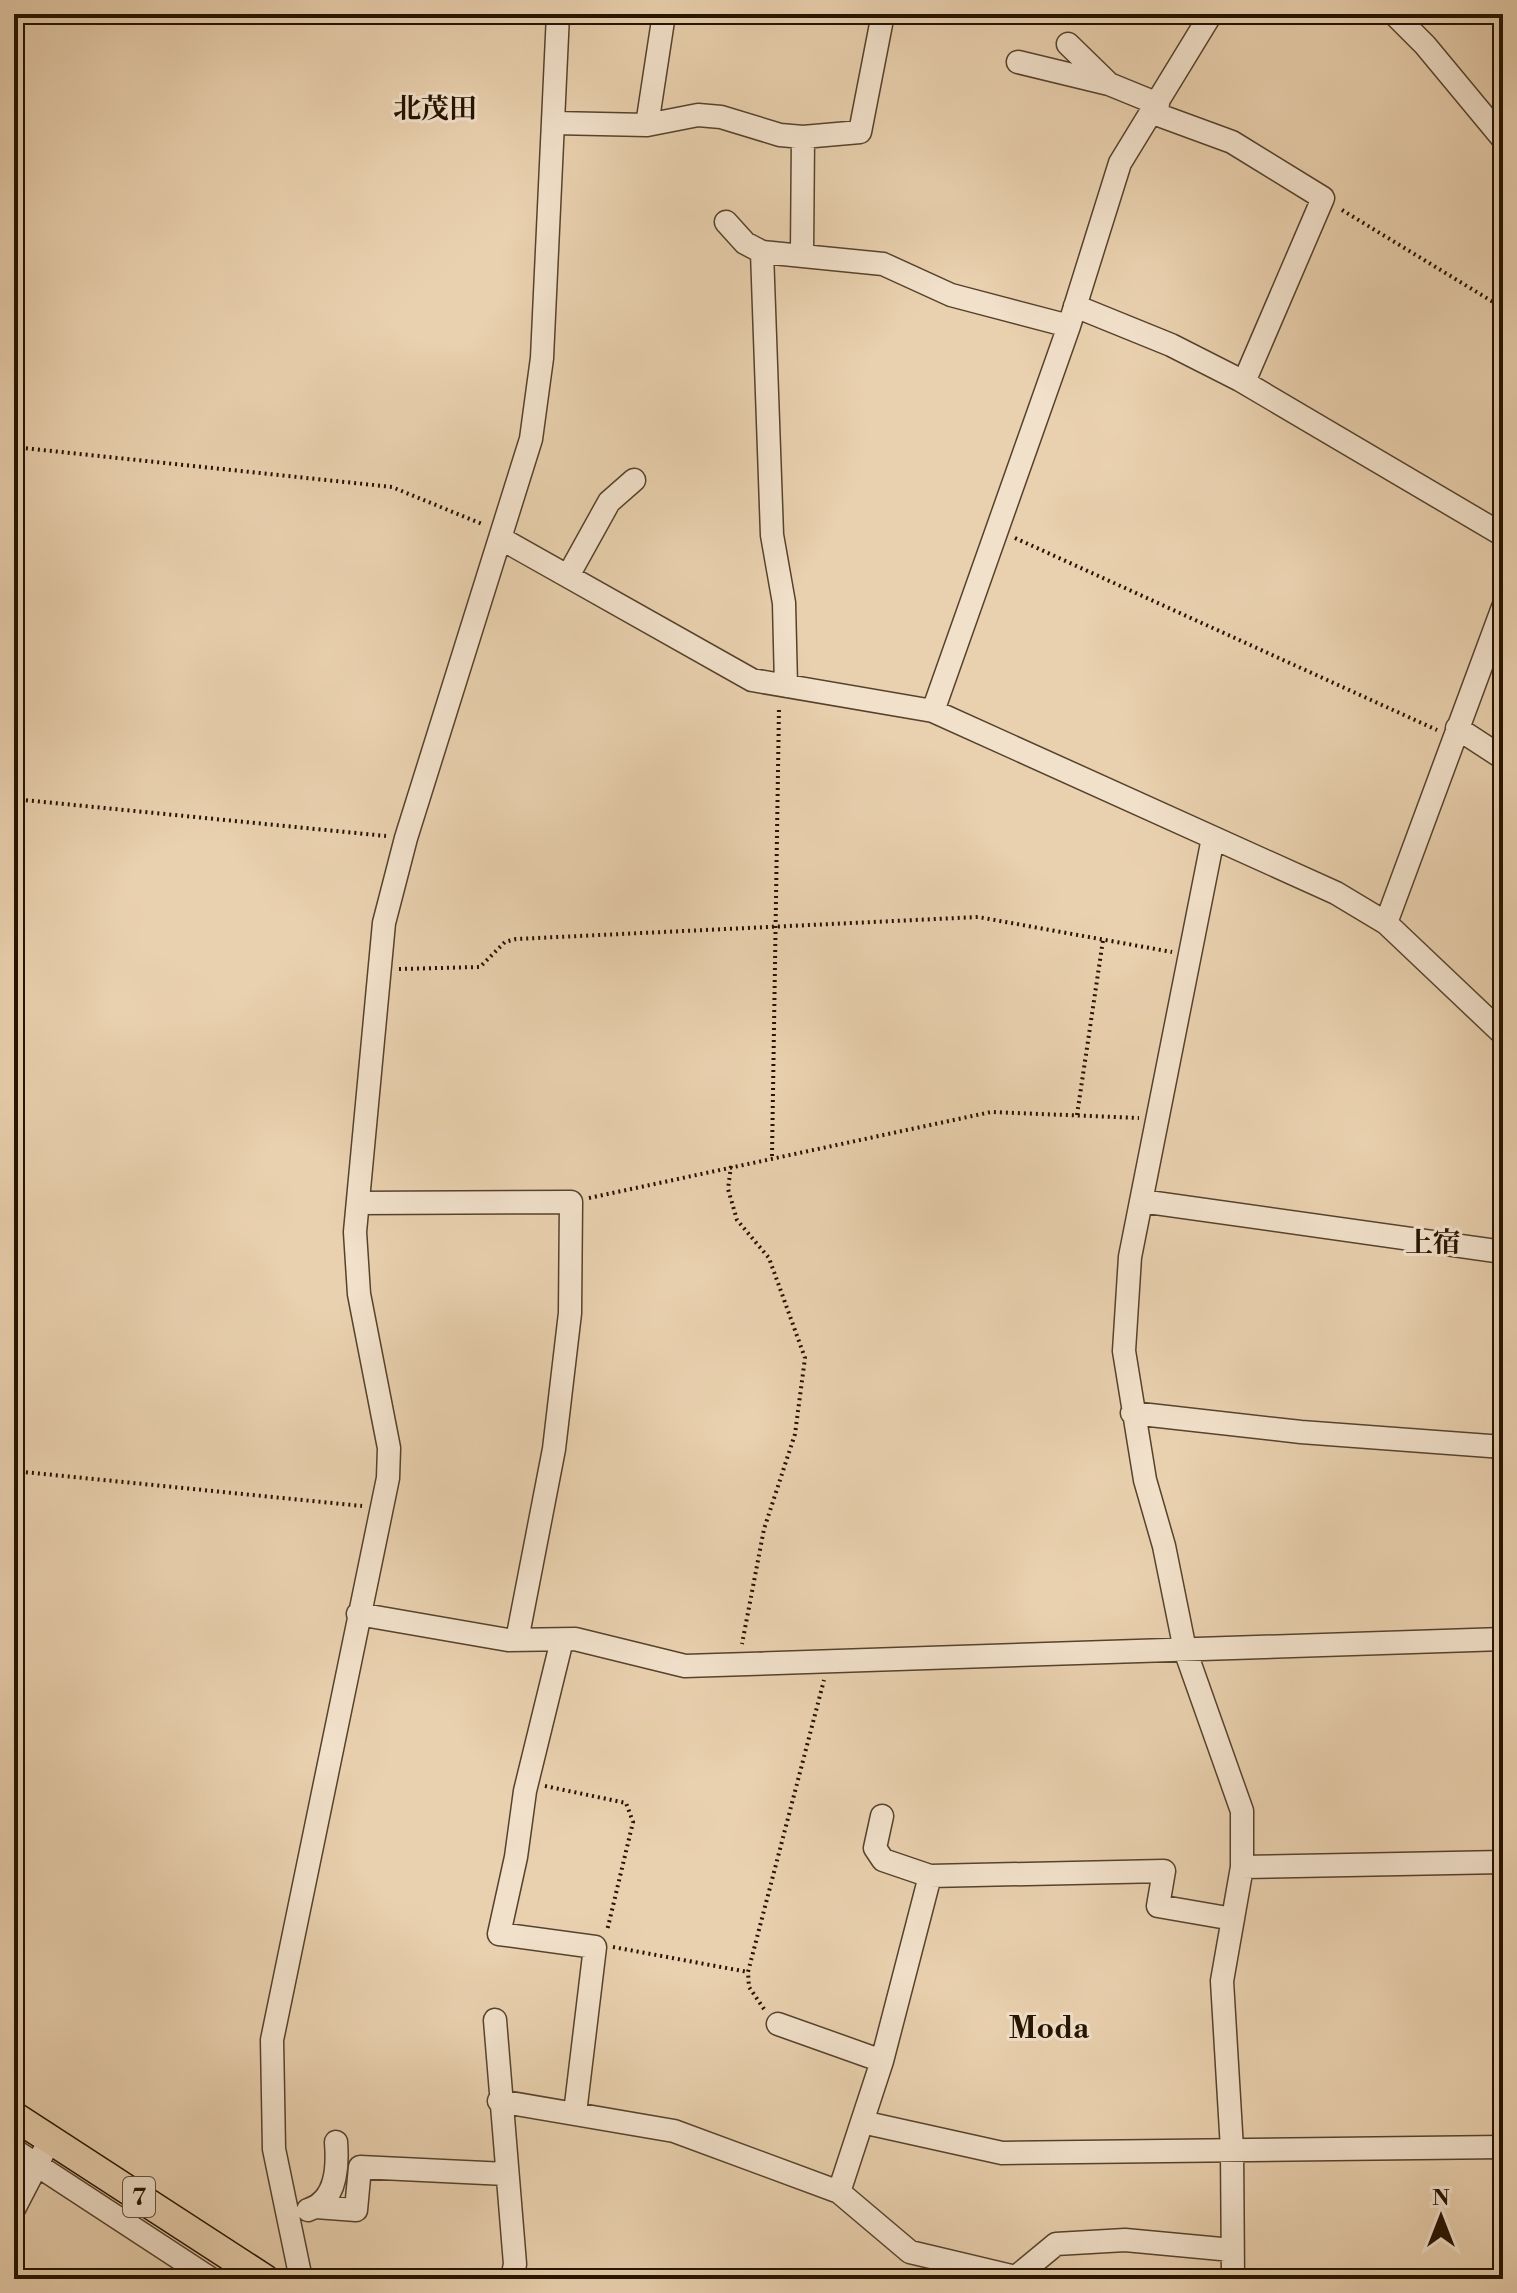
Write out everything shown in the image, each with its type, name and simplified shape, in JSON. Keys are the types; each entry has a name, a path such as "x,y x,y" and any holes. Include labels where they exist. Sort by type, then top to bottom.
{"main road":[{"name":"7","path":"14,2116 265,2279"}],"street":[{"path":"301,2279 274,2149 272,2040 358,1614 384,1508 389,1448 355,1260 384,923 406,838 531,439 542,358 558,14"},
{"path":"647,125 664,14"},
{"path":"554,123 647,125 698,115 721,117 780,135 803,137 860,132 883,14"},
{"path":"933,711 1072,316 1120,163 1211,14"},
{"path":"1394,14 1425,45 1503,139"},
{"path":"1068,44 1109,84"},
{"path":"1018,62 1109,84 1232,142 1323,198 1244,382"},
{"path":"802,253 803,137"},
{"path":"726,222 745,243 762,252 802,253 883,264 951,295 1072,316 1171,345 1244,382 1503,535"},
{"path":"762,252 769,360 772,535 784,603 783,685"},
{"path":"568,576 609,502 634,480"},
{"path":"500,538 752,680 933,711 1336,893 1386,923 1503,1034"},
{"path":"1386,923 1503,607"},
{"path":"1455,733 1503,758"},
{"path":"1213,838 1130,1257 1124,1351 1132,1413 1185,1650 1242,1811 1242,1867 1222,1981 1232,2149 1233,2279"},
{"path":"1141,1201 1503,1252"},
{"path":"358,1203 571,1202 570,1313 554,1449 517,1640"},
{"path":"1132,1413 1301,1432 1503,1447"},
{"path":"358,1614 517,1640 575,1639 685,1666 1503,1639"},
{"path":"562,1640 527,1782 499,1934 595,1947 575,2113"},
{"path":"882,1816 875,1848 883,1860 930,1876 1164,1871 1158,1906 1233,1919"},
{"path":"1242,1867 1503,1862"},
{"path":"839,2192 882,2061 930,1876"},
{"path":"495,2020 499,2101 515,2264 512,2279"},
{"path":"778,2024 882,2061"},
{"path":"499,2101 674,2131 839,2192 910,2252 1016,2277 1024,2276 1056,2244 1125,2240 1232,2250"},
{"path":"862,2122 1002,2153 1503,2147"},
{"path":"14,2209 51,2140"},
{"path":"316,2207 336,2181 336,2142"},
{"path":"14,2150 211,2279"},
{"path":"288,2216 316,2207 356,2210 360,2167 506,2174"}],"path":[{"path":"1323,198 1503,308"},
{"path":"14,447 392,487 475,519 500,538"},
{"path":"997,530 1455,733"},
{"path":"772,1156 783,685"},
{"path":"14,799 406,838"},
{"path":"380,969 480,967 505,942 516,939 978,917 1190,955"},
{"path":"1077,1115 1103,940"},
{"path":"571,1202 772,1156 991,1112 1157,1119"},
{"path":"731,1166 728,1189 737,1220 769,1258 805,1358 795,1434 764,1529 739,1664"},
{"path":"14,1471 384,1508"},
{"path":"778,2024 759,2004 749,1987 748,1972 824,1682 826,1662"},
{"path":"527,1782 626,1803 633,1822 603,1945 748,1972"}],"district":[{"name":"北茂田","path":"435,108"},
{"name":"上宿","path":"1433,1242"},
{"name":"Moda","path":"1049,2028"}]}
